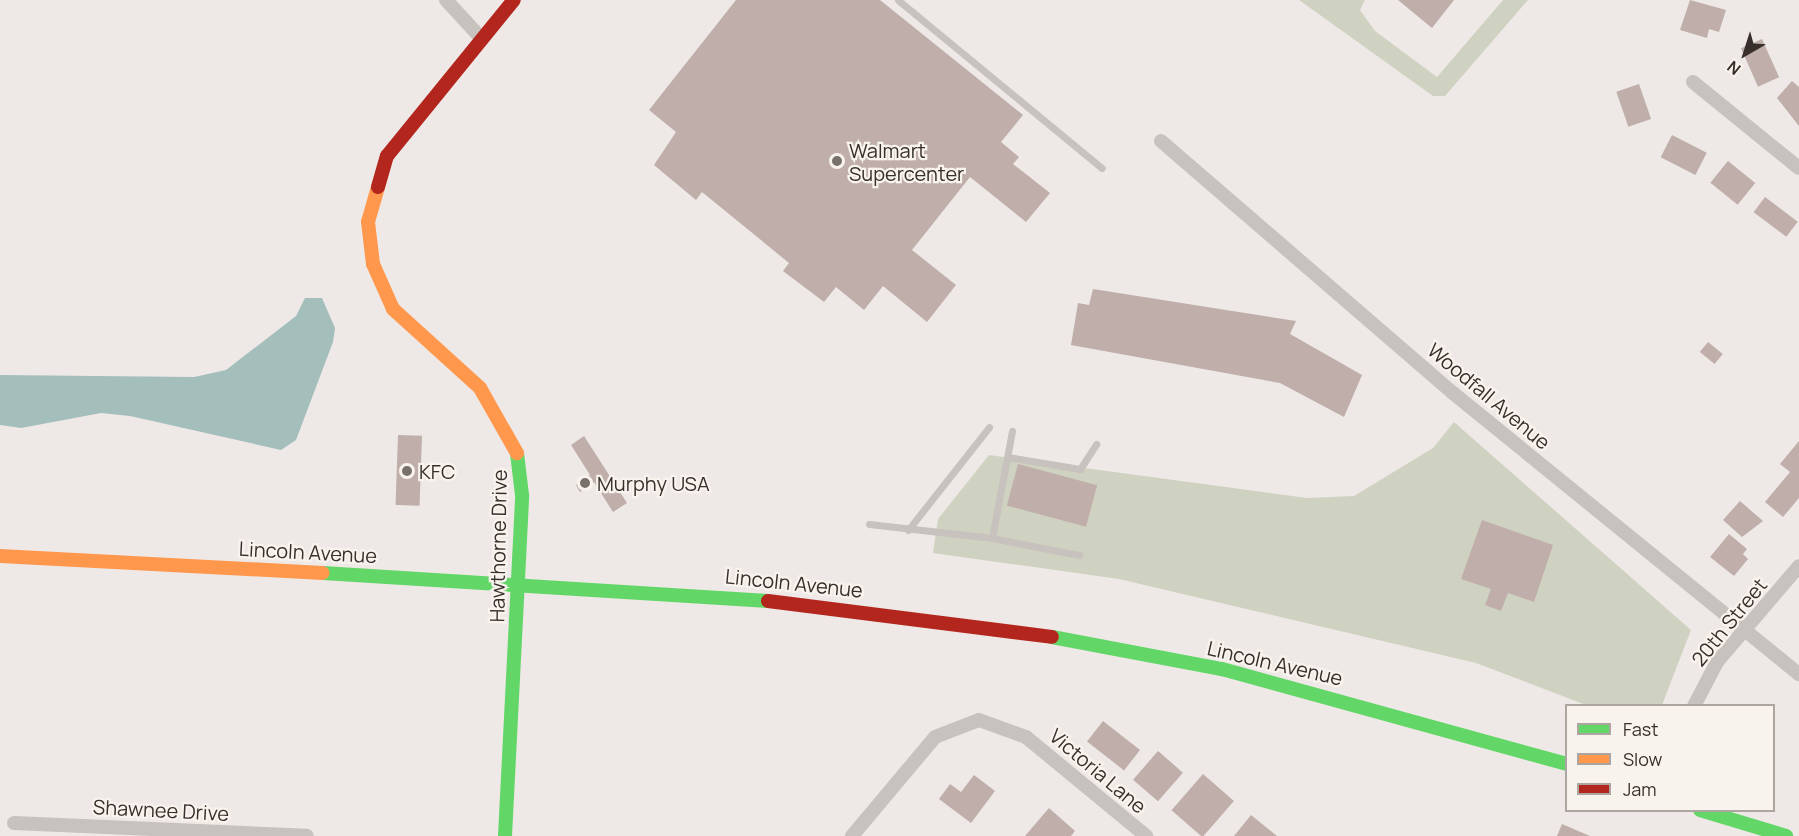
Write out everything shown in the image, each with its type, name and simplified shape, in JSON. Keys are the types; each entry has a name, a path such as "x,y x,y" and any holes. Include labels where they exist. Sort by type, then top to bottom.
{"main road":[{"name":"Hawthorne Drive","path":"505,836 518,582 521,472 507,425 480,388 393,309 369,242 371,200 387,156 514,0"},
{"name":"Lincoln Avenue","path":"0,556 518,582 856,608 1099,644 1339,697 1565,764"},
{"path":"1704,812 1747,836"},
{"path":"1705,812 1786,836"}],"street":[{"path":"446,0 482,39"},
{"path":"1693,82 1799,168"},
{"name":"Woodfall Avenue","path":"1161,141 1453,393 1799,674"},
{"name":"20th Street","path":"1695,704 1717,662 1747,632 1799,566"},
{"name":"Victoria Lane","path":"852,836 924,747 949,727 997,722 1026,737 1146,836"},
{"name":"Shawnee Drive","path":"14,822 307,836"}],"lane":[{"path":"897,0 1102,168"},
{"path":"908,530 989,427"},
{"path":"992,538 1012,430"},
{"path":"1008,458 1080,469 1096,444"},
{"path":"869,524 992,538 1079,555"}],"green space":[{"path":"1299,0 1365,0 1360,10 1375,31 1437,77 1503,0 1528,0 1445,96 1433,96"},
{"path":"1454,422 1691,630 1662,704 1583,704 1476,663 1119,579 933,553 938,519 989,455 1307,498 1354,496 1433,448"}],"water":[{"path":"305,298 322,298 335,328 333,342 296,440 281,450 130,416 101,413 21,428 0,425 0,375 194,377 226,370 296,316"}],"building":[{"name":"Walmart Supercenter","path":"736,0 880,0 1023,115 1001,142 1019,157 1013,164 1050,193 1026,222 970,177 912,250 956,285 927,322 883,286 864,310 836,287 824,302 783,271 789,263 702,192 696,200 654,165 676,132 649,110"},
{"path":"1398,0 1454,0 1432,28"},
{"path":"1690,0 1726,10 1719,32 1709,29 1707,38 1680,30"},
{"path":"1762,39 1779,77 1758,87 1741,48"},
{"path":"1792,81 1799,87 1799,126 1777,98"},
{"path":"1639,84 1651,119 1628,127 1616,92"},
{"path":"1672,135 1707,153 1695,175 1661,157"},
{"path":"1728,161 1755,183 1738,205 1710,183"},
{"path":"1765,197 1798,222 1786,237 1754,212"},
{"path":"1093,289 1296,321 1290,334 1362,375 1344,417 1280,383 1071,345 1078,303 1089,305"},
{"path":"1708,342 1723,354 1715,364 1700,352"},
{"name":"KFC","path":"398,435 422,436 420,506 396,505"},
{"name":"Murphy USA","path":"584,436 627,503 613,512 594,482 580,492 576,485 590,475 571,445"},
{"path":"1799,441 1799,498 1783,517 1765,502 1790,472 1780,464"},
{"path":"1018,464 1097,485 1086,527 1007,506"},
{"path":"1740,501 1763,521 1742,537 1723,520"},
{"path":"1482,520 1553,545 1534,602 1508,593 1501,611 1485,605 1491,589 1461,579"},
{"path":"1729,534 1747,549 1743,554 1748,559 1734,576 1710,557"},
{"path":"1103,721 1140,750 1124,770 1087,741"},
{"path":"1158,751 1183,773 1158,801 1133,780"},
{"path":"1203,774 1234,801 1203,836 1172,810"},
{"path":"974,775 995,791 971,823 939,799 950,784 961,792"},
{"path":"1049,808 1075,831 1071,836 1025,836"},
{"path":"1251,815 1277,836 1234,836"},
{"path":"1562,824 1590,836 1557,836"}],"traffic: fast":[{"path":"505,836 522,495 517,453"},
{"path":"323,573 768,601"},
{"path":"1052,637 1222,669 1565,764"},
{"path":"1707,812 1786,836"}],"traffic: slow":[{"path":"378,187 368,222 373,264 393,309 480,388 517,453"},
{"path":"0,556 323,573"}],"traffic: jam":[{"path":"378,187 387,156 514,0"},
{"path":"768,601 1052,637"}],"place":[{"name":"Walmart Supercenter","path":"837,161"},
{"name":"KFC","path":"407,471"},
{"name":"Murphy USA","path":"585,483"}]}
